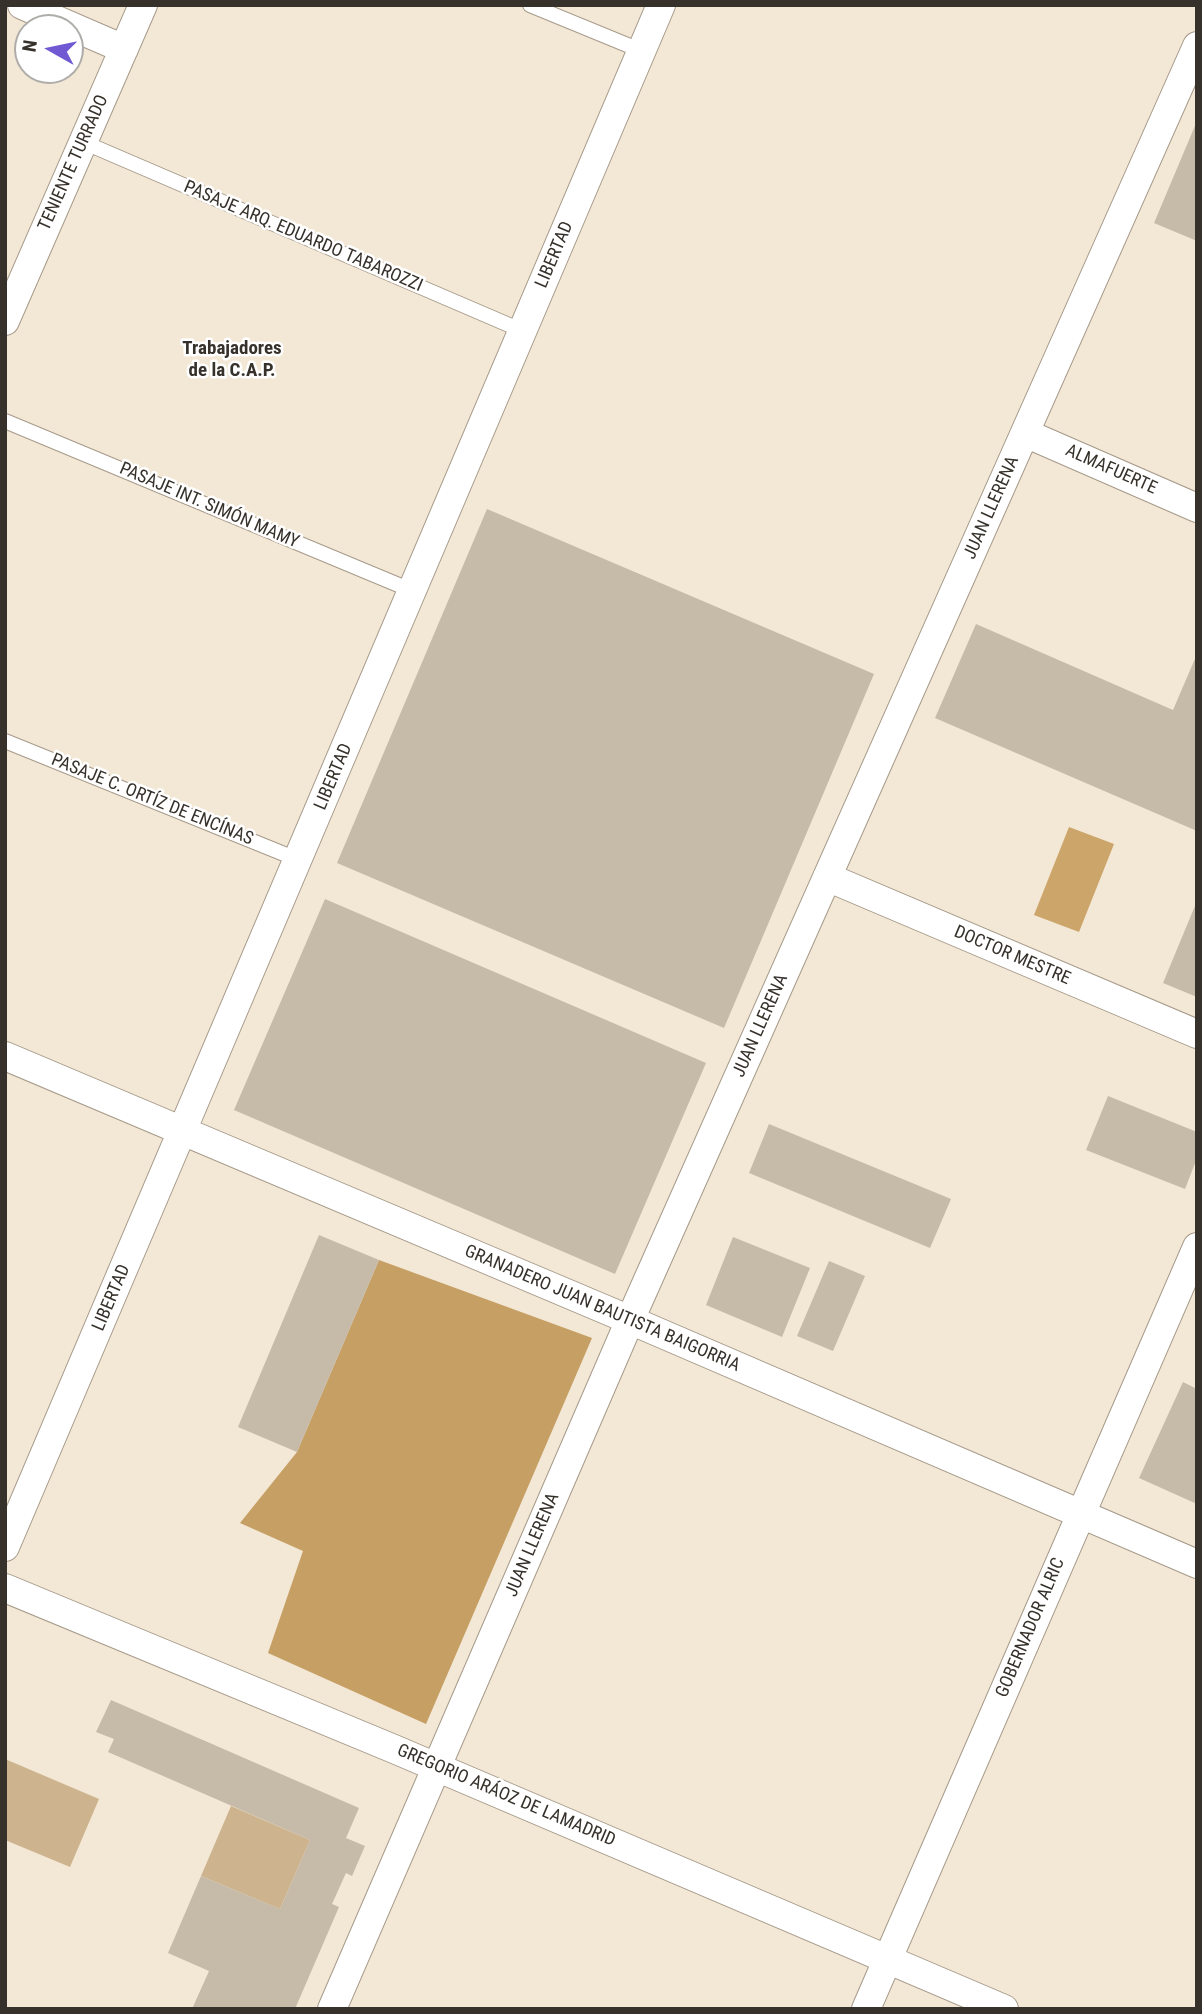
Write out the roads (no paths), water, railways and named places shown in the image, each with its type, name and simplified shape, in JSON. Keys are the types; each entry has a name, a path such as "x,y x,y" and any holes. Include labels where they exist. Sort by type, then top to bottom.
{"street":[{"path":"22,5 124,48"},
{"name":"TENIENTE TURRADO","path":"5,321 143,5"},
{"name":"LIBERTAD","path":"5,1548 661,5"},
{"name":"JUAN LLERENA","path":"332,2009 630,1320 1197,46"},
{"name":"ALMAFUERTE","path":"1025,433 1197,508"},
{"name":"DOCTOR MESTRE","path":"827,877 1197,1034"},
{"name":"GRANADERO JUAN BAUTISTA BAIGORRIA","path":"5,1056 630,1320 1197,1564"},
{"name":"GOBERNADOR ALRIC","path":"866,2009 1197,1247"},
{"name":"GREGORIO ARÁOZ DE LAMADRID","path":"5,1588 436,1767 1004,2009"}],"lane":[{"path":"530,5 642,51"},
{"name":"PASAJE ARQ. EDUARDO TABAROZZI","path":"83,142 523,331"},
{"name":"PASAJE INT. SIMÓN MAMY","path":"5,421 412,591"},
{"name":"PASAJE C. ORTÍZ DE ENCÍNAS","path":"5,741 299,860"}],"district":[{"name":"Trabajadores de la C.A.P.","path":"232,360"}]}
